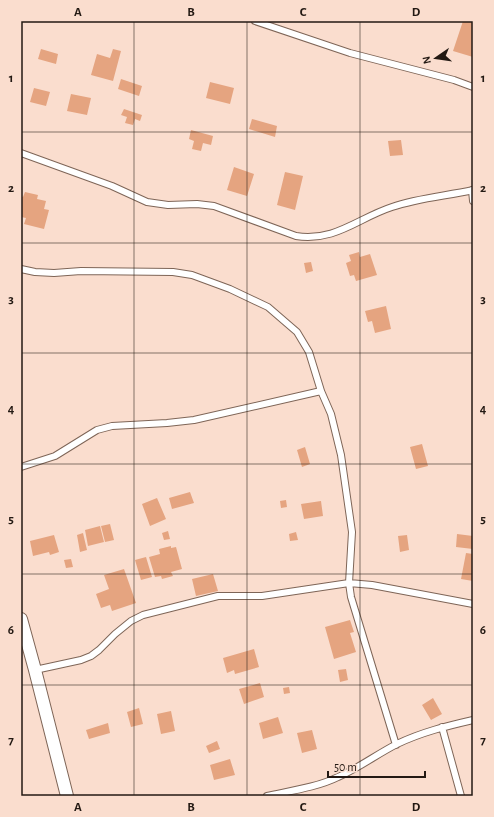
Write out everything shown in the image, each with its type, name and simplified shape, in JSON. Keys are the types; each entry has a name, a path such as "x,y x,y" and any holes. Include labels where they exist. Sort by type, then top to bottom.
{"street":[{"path":"21,619 66,796"}],"lane":[{"path":"255,21 350,52 454,80 473,87"},
{"path":"21,153 112,186 147,202 168,205 197,204 214,206 296,236 310,238 323,236 355,224 397,205 472,190 473,201"},
{"path":"21,269 35,272 54,273 81,271 173,272 192,275 230,289 268,307 297,332 309,352 321,391 331,414 341,455 352,532 349,583 351,597 396,745"},
{"path":"21,467 55,456 97,430 112,426 167,424 194,420 321,391"},
{"path":"35,670 81,660 91,656 131,621 143,615 218,596 262,596 349,583 372,585 473,604"},
{"path":"267,796 338,778 418,734 473,720"},
{"path":"442,727 461,796"}],"building":[{"path":"463,21 473,21 473,57 453,51"},
{"path":"41,49 58,54 56,64 38,59"},
{"path":"113,49 121,51 113,81 91,75 97,54 110,58"},
{"path":"121,79 142,86 139,96 118,89"},
{"path":"210,82 234,88 230,104 206,98"},
{"path":"34,88 50,92 46,106 30,102"},
{"path":"71,94 91,98 87,115 67,111"},
{"path":"124,109 142,115 140,121 135,119 133,125 125,123 127,117 121,115"},
{"path":"252,119 277,126 275,137 249,129"},
{"path":"191,130 213,136 211,145 203,143 201,151 192,149 194,141 189,139"},
{"path":"401,140 403,155 390,156 388,141"},
{"path":"234,167 254,174 247,196 227,190"},
{"path":"285,172 303,176 295,210 277,205"},
{"path":"25,192 38,195 37,199 46,201 44,209 49,210 44,229 24,224 26,218 21,217 21,196 23,197"},
{"path":"359,252 360,257 370,254 377,275 356,281 354,275 350,276 346,263 351,261 349,255"},
{"path":"311,262 313,271 306,273 304,263"},
{"path":"386,306 391,329 375,333 372,321 368,322 365,311"},
{"path":"422,444 428,466 416,469 410,447"},
{"path":"305,447 310,464 302,467 297,450"},
{"path":"190,492 194,503 172,509 169,498"},
{"path":"157,498 166,519 150,526 142,504"},
{"path":"286,500 287,507 281,508 280,501"},
{"path":"321,501 323,516 304,519 301,504"},
{"path":"110,524 114,540 105,542 101,526"},
{"path":"100,526 104,542 88,546 85,530"},
{"path":"168,531 170,539 164,540 162,533"},
{"path":"296,532 298,540 290,541 289,534"},
{"path":"83,533 87,550 80,552 77,535"},
{"path":"457,534 473,536 473,549 456,547"},
{"path":"54,535 59,552 50,555 49,552 33,556 30,541"},
{"path":"407,535 409,550 400,552 398,536"},
{"path":"171,546 171,548 176,547 182,569 171,572 173,576 162,579 161,576 155,577 149,557 160,554 159,549"},
{"path":"466,553 473,554 473,581 461,579"},
{"path":"146,557 152,577 141,580 135,560"},
{"path":"71,559 73,567 66,568 64,560"},
{"path":"124,569 136,603 112,611 110,605 101,608 96,594 109,589 104,575"},
{"path":"213,574 218,591 196,596 192,579"},
{"path":"350,620 354,632 350,633 356,652 334,659 325,627"},
{"path":"254,649 259,667 235,674 234,670 227,673 223,658"},
{"path":"346,669 348,680 340,682 338,670"},
{"path":"260,683 264,697 244,704 239,689"},
{"path":"289,687 290,693 284,694 283,688"},
{"path":"433,698 442,714 431,720 422,705"},
{"path":"139,708 143,724 131,727 127,712"},
{"path":"171,711 175,731 161,734 157,714"},
{"path":"278,717 283,733 263,739 259,723"},
{"path":"108,723 110,733 89,739 86,730"},
{"path":"312,730 317,749 302,753 297,733"},
{"path":"217,741 220,749 209,753 206,746"},
{"path":"230,759 235,775 214,780 210,765"}]}
